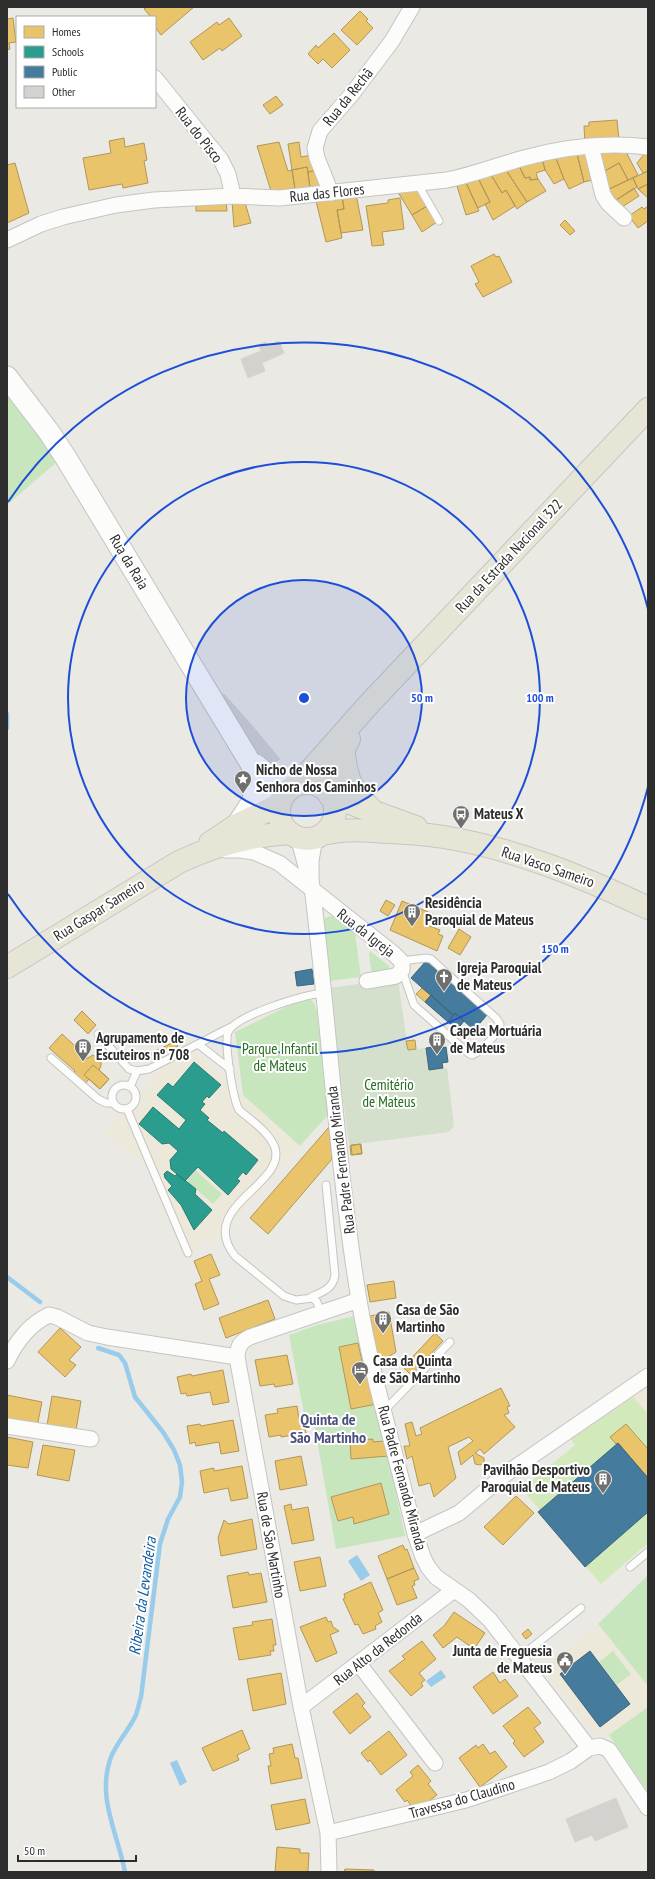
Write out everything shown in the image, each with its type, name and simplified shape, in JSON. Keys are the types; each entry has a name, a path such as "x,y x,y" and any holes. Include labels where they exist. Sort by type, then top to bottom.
{"main road":[{"name":"Rua da Raia","path":"7,377 49,432 66,458 244,752"},
{"name":"Rua da Estrada Nacional 322","path":"370,704 648,409"},
{"path":"306,835 333,820 335,812 328,792 343,748 370,704"},
{"path":"306,835 280,820 278,811 280,804 287,790 296,784 370,704"},
{"path":"343,748 351,786 356,794 374,812"},
{"path":"244,752 266,787 280,804"},
{"path":"244,752 265,773 296,784 313,783 328,792 374,812 444,837"},
{"path":"237,825 253,801 257,773"},
{"path":"193,856 237,825 280,804"},
{"path":"193,856 255,838 354,830 444,837"},
{"name":"Rua Vasco Sameiro","path":"444,837 486,846 536,860 586,879 648,908"},
{"name":"Rua Gaspar Sameiro","path":"7,967 154,876 193,856"}],"street":[{"name":"Rua da Rechã","path":"331,193 316,153 316,140 320,131 352,94 392,42 412,7"},
{"name":"Rua do Pisco","path":"156,79 221,160 228,174 233,196"},
{"name":"Rua das Flores","path":"7,240 41,224 95,209 154,200 233,196 270,199 331,193 462,177 525,158 591,146 615,144 646,148"},
{"path":"591,146 603,195 608,203 624,218"},
{"name":"Rua Padre Fernando Miranda","path":"306,835 324,993 339,1153 359,1300 384,1411 415,1534 428,1567 444,1584 480,1609 589,1748"},
{"name":"Rua da Igreja","path":"193,856 232,850 254,852 279,864 394,954 401,966 396,976 367,981"},
{"path":"7,1361 12,1350 28,1330 40,1319 49,1315 57,1317 88,1333 237,1357 239,1344 250,1337 359,1300"},
{"name":"Rua de São Martinho","path":"237,1357 301,1707 328,1833 329,1872"},
{"path":"415,1534 459,1513 507,1473 648,1376"},
{"path":"7,1426 91,1439"},
{"name":"Rua Alto da Redonda","path":"301,1707 454,1590"},
{"path":"359,1664 435,1763"},
{"path":"589,1748 600,1746 609,1750 648,1808"},
{"name":"Travessa do Claudino","path":"328,1833 473,1798 554,1770 589,1748"}],"lane":[{"path":"417,183 439,221"},
{"path":"426,958 431,959 496,1018 500,1024 498,1030 478,1052 472,1055 468,1053 414,1005 401,966 426,958"},
{"path":"98,1034 126,1066 137,1071 148,1069 231,1026 280,1003 324,993"},
{"path":"231,1026 227,1037 230,1069 236,1104 240,1110 271,1140 276,1154 272,1167 227,1220 224,1233 226,1242 235,1256 276,1292 292,1299 311,1297 331,1286 335,1275 326,1185"},
{"path":"198,1044 230,1069"},
{"path":"51,1058 98,1099 114,1103 120,1108 127,1109 134,1104 136,1097 133,1090 130,1087 123,1086 116,1089 112,1096 114,1103"},
{"path":"130,1087 137,1071"},
{"path":"127,1109 188,1254"},
{"path":"311,1297 317,1302 321,1313"},
{"path":"384,1411 450,1342"},
{"path":"630,1567 648,1552"},
{"path":"519,1658 581,1608"}],"shaded area":[{"path":"184,1042 300,1146 211,1246 204,1240 185,1260 150,1170 105,1133"},
{"path":"648,1387 648,1414 633,1397"},
{"path":"598,1624 648,1686 648,1707 609,1735 603,1737 593,1733 542,1668"}],"green space":[{"path":"7,393 58,461 7,505"},
{"path":"331,916 336,917 355,933 361,977 329,981 323,923 325,918"},
{"path":"370,951 389,966 390,970 372,976 369,954"},
{"name":"Cemitério de Mateus","path":"398,979 408,1050 426,1048 429,1070 447,1068 454,1126 449,1132 349,1145 328,988"},
{"name":"Parque Infantil de Mateus","path":"310,999 314,1003 317,1012 328,1115 300,1146 243,1095 235,1032 300,1000"},
{"path":"196,1171 222,1194 213,1204 187,1181"},
{"path":"359,1315 405,1536 336,1549 314,1423 306,1424 289,1335 317,1325"},
{"path":"633,1397 648,1414 648,1543 601,1584 538,1512 540,1510 522,1489 575,1445 571,1439"},
{"path":"648,1575 648,1686 598,1624"},
{"path":"613,1651 631,1674 617,1685 599,1662"},
{"path":"648,1707 648,1792 609,1735"}],"water":[{"path":"357,1555 370,1575 361,1581 348,1561"},
{"path":"441,1670 446,1677 431,1687 426,1681"},
{"path":"177,1760 187,1782 180,1786 170,1763"}],"building: Homes":[{"path":"147,7 194,7 161,35 156,28 156,16 150,16 144,9"},
{"path":"360,11 368,19 366,21 373,28 357,45 341,30"},
{"path":"13,18 16,42 9,43 10,49 7,50 7,19"},
{"path":"229,18 242,36 222,51 220,48 203,60 190,42 217,22 219,25"},
{"path":"334,33 350,50 332,68 323,59 318,64 308,54 316,45 318,48"},
{"path":"276,96 283,105 270,114 263,105"},
{"path":"617,120 619,140 585,143 584,126 589,126 589,122"},
{"path":"124,138 125,147 144,143 147,160 144,161 148,183 123,188 122,184 89,190 83,158 111,153 109,141"},
{"path":"279,142 288,171 292,170 295,189 271,191 257,146"},
{"path":"299,142 301,157 312,155 318,170 308,172 307,167 292,170 288,144"},
{"path":"624,148 638,175 628,180 619,163 603,172 596,149"},
{"path":"591,151 597,179 584,182 577,154"},
{"path":"645,153 648,156 648,171 643,173 637,163"},
{"path":"577,154 584,182 569,189 555,156"},
{"path":"555,156 564,179 554,184 545,170 542,158"},
{"path":"542,158 545,170 536,173 538,179 530,180 530,177 525,178 517,162"},
{"path":"517,162 525,178 530,177 530,180 538,179 546,191 527,202 504,167"},
{"path":"15,163 29,213 7,223 7,165"},
{"path":"619,163 628,180 605,191 603,172"},
{"path":"307,167 310,188 295,189 292,170"},
{"path":"504,167 527,202 517,209 506,190 502,193 490,173"},
{"path":"318,170 325,187 310,188 308,172"},
{"path":"648,171 648,184 638,189 633,178"},
{"path":"490,173 502,193 506,190 515,206 493,220 485,204 490,202 478,178"},
{"path":"478,178 490,202 478,208 466,183"},
{"path":"633,178 637,187 613,202 605,191"},
{"path":"466,183 479,211 466,215 457,186"},
{"path":"648,184 648,198 638,189"},
{"path":"415,186 427,206 412,215 396,189"},
{"path":"634,188 639,196 619,209 613,202"},
{"path":"356,194 363,230 341,233 337,210 344,209 342,196"},
{"path":"342,195 344,209 337,210 342,238 326,242 315,197"},
{"path":"400,198 404,229 382,232 384,245 372,246 366,206 388,203 388,200"},
{"path":"244,199 251,223 234,227 232,201"},
{"path":"196,201 226,201 227,211 196,211"},
{"path":"427,206 437,222 422,232 412,215"},
{"path":"648,206 648,221 638,228 629,216 642,207 644,209"},
{"path":"565,220 575,231 570,235 560,225"},
{"path":"494,254 496,257 499,256 512,282 483,297 475,284 479,282 471,266"},
{"path":"386,900 395,905 388,916 380,911"},
{"name":"Residência Paroquial de Mateus","path":"402,901 433,914 427,925 440,930 438,934 443,936 437,951 390,930"},
{"path":"459,929 471,937 460,955 448,948"},
{"path":"422,988 431,995 425,1002 416,994"},
{"path":"82,1011 96,1025 88,1034 74,1020"},
{"name":"Agrupamento de Escuteiros nº 708","path":"62,1034 84,1054 83,1056 86,1059 93,1055 101,1060 99,1070 109,1079 100,1089 89,1079 85,1084 73,1073 75,1071 49,1048"},
{"path":"415,1040 416,1049 408,1050 406,1041"},
{"path":"176,1041 178,1046 149,1060 147,1055"},
{"path":"93,1065 109,1079 100,1089 84,1075"},
{"path":"329,1127 332,1159 268,1234 250,1218"},
{"path":"360,1144 362,1154 351,1155 350,1146"},
{"path":"361,1144 362,1153 352,1155 351,1145"},
{"path":"211,1254 220,1275 209,1279 219,1304 204,1310 195,1284 202,1281 194,1261"},
{"path":"394,1281 396,1298 370,1302 367,1285"},
{"path":"268,1300 275,1319 226,1338 219,1318"},
{"name":"Casa de São Martinho","path":"389,1312 396,1352 378,1363 370,1316"},
{"path":"60,1328 81,1347 69,1360 76,1365 65,1377 38,1352"},
{"path":"435,1333 443,1341 411,1375 403,1367"},
{"path":"358,1343 362,1361 369,1360 377,1404 351,1409 339,1347"},
{"path":"287,1355 293,1384 275,1387 274,1384 260,1386 255,1360"},
{"path":"223,1370 229,1402 213,1405 210,1392 187,1396 186,1393 181,1394 177,1377 191,1374 192,1376"},
{"path":"501,1388 510,1406 507,1407 509,1413 504,1415 515,1427 484,1454 480,1449 475,1453 484,1458 484,1463 480,1465 475,1464 473,1455 461,1465 458,1452 473,1441 469,1437 448,1447 456,1478 434,1497 430,1483 419,1486 412,1456 407,1459 404,1446 410,1446 405,1424 412,1422 416,1436 422,1434 420,1428"},
{"path":"7,1395 42,1402 37,1427 7,1421"},
{"path":"52,1396 81,1401 76,1430 47,1425"},
{"path":"297,1406 299,1419 303,1418 306,1433 281,1437 281,1435 269,1437 265,1415 278,1413 277,1409"},
{"path":"233,1420 239,1451 221,1454 219,1442 196,1446 195,1442 190,1444 187,1426 200,1424 201,1426"},
{"path":"626,1424 648,1449 648,1478 618,1443 616,1444 610,1437"},
{"path":"7,1437 33,1442 28,1468 7,1465"},
{"path":"373,1439 373,1442 385,1441 389,1456 351,1459 350,1441"},
{"path":"43,1445 75,1450 69,1481 37,1475"},
{"path":"301,1456 307,1485 280,1490 275,1461"},
{"path":"242,1466 248,1498 231,1501 228,1488 204,1493 200,1471 214,1468 214,1471"},
{"path":"381,1483 389,1514 354,1524 353,1517 338,1521 331,1497"},
{"path":"516,1496 534,1513 503,1545 484,1527"},
{"path":"291,1504 292,1510 308,1507 314,1540 292,1544 284,1506"},
{"path":"252,1519 257,1549 221,1556 218,1538 224,1520 229,1524"},
{"path":"403,1545 405,1550 407,1549 414,1568 387,1579 378,1556"},
{"path":"320,1557 326,1586 300,1591 294,1562"},
{"path":"414,1568 419,1579 414,1581 415,1585 412,1586 417,1598 397,1605 387,1579"},
{"path":"248,1572 249,1575 261,1573 267,1602 233,1608 227,1576"},
{"path":"371,1582 383,1610 378,1613 382,1622 375,1626 376,1629 363,1634 358,1624 355,1625 343,1599 345,1598 344,1594"},
{"path":"454,1612 485,1633 474,1649 457,1637 443,1648 433,1635 444,1626"},
{"path":"326,1617 328,1622 331,1621 333,1627 339,1631 330,1635 337,1653 316,1662 300,1627"},
{"path":"272,1619 276,1645 273,1645 274,1651 270,1651 271,1655 239,1660 233,1628 253,1625 252,1622"},
{"path":"528,1629 532,1634 526,1639 522,1634"},
{"path":"422,1641 436,1659 419,1673 425,1680 421,1683 423,1686 411,1696 389,1671 405,1659 402,1656"},
{"path":"493,1672 500,1683 505,1679 518,1696 493,1714 473,1687"},
{"path":"281,1673 286,1704 253,1711 247,1679"},
{"path":"357,1693 365,1703 362,1706 371,1717 350,1734 333,1712"},
{"path":"528,1707 541,1723 534,1728 544,1742 524,1757 513,1743 515,1741 503,1726"},
{"path":"242,1730 250,1749 237,1755 239,1760 213,1771 202,1748"},
{"path":"389,1731 407,1755 381,1775 370,1760 368,1762 361,1753"},
{"path":"292,1744 295,1758 298,1758 302,1778 271,1784 268,1766 271,1766 269,1754 274,1753 273,1748"},
{"path":"483,1744 490,1754 495,1751 507,1767 480,1787 459,1758 476,1745 478,1748"},
{"path":"418,1765 431,1781 428,1784 437,1795 415,1811 407,1800 405,1802 396,1790 413,1776 410,1772"},
{"path":"305,1799 310,1823 276,1830 271,1805"},
{"path":"277,1847 300,1849 300,1853 309,1853 308,1872 275,1872"},
{"path":"345,1869 374,1870 374,1872 344,1872"}],"building: Schools":[{"path":"194,1062 221,1085 209,1098 207,1096 202,1102 205,1104 200,1110 209,1118 207,1120 223,1133 224,1131 258,1160 246,1175 243,1172 237,1179 240,1181 228,1195 198,1167 185,1181 171,1169 170,1160 178,1151 169,1143 162,1144 139,1124 153,1107 179,1129 186,1120 157,1095 168,1083 173,1087"},
{"path":"167,1171 175,1176 177,1174 196,1189 195,1194 212,1210 194,1230 181,1205 168,1190 172,1186 165,1178 164,1174"}],"building: Public":[{"name":"Igreja Paroquial de Mateus","path":"426,961 487,1015 474,1030 455,1013 453,1015 411,978"},
{"path":"312,969 314,984 297,986 295,972"},
{"path":"431,995 453,1015 448,1022 425,1002"},
{"path":"455,1013 464,1021 457,1030 448,1022"},
{"name":"Capela Mortuária de Mateus","path":"440,1046 440,1048 446,1047 448,1062 442,1063 443,1068 429,1070 426,1048"},
{"name":"Pavilhão Desportivo Paroquial de Mateus","path":"618,1443 648,1478 648,1512 585,1567 538,1512"},
{"path":"590,1651 630,1704 600,1727 560,1674"}],"building: Other":[{"path":"279,341 284,353 262,363 265,371 248,378 241,359 261,351 259,345 265,342 267,346"},
{"path":"224,694 241,713 232,720 219,695"},
{"path":"241,713 255,729 244,738 232,720"},
{"path":"255,729 280,759 267,769 244,738"},
{"path":"616,1798 628,1827 595,1841 592,1835 575,1842 566,1819"}],"waterway":[{"name":"Ribeira da Levandeira","path":"7,714 7,728"},
{"name":"Ribeira da Levandeira","path":"7,1277 40,1302"},
{"name":"Ribeira da Levandeira","path":"98,1348 119,1355 125,1363 135,1397 163,1432 174,1450 180,1465 182,1482 180,1497 168,1519 160,1544 141,1697 136,1715 111,1757 107,1772 107,1801 125,1872"}],"place":[{"name":"Nicho de Nossa Senhora dos Caminhos","path":"243,794"},
{"name":"Mateus X","path":"461,829"},
{"name":"Residência Paroquial de Mateus","path":"412,927"},
{"name":"Igreja Paroquial de Mateus","path":"444,992"},
{"name":"Capela Mortuária de Mateus","path":"437,1055"},
{"name":"Agrupamento de Escuteiros nº 708","path":"83,1062"},
{"name":"Casa de São Martinho","path":"383,1334"},
{"name":"Casa da Quinta de São Martinho","path":"360,1385"},
{"name":"Pavilhão Desportivo Paroquial de Mateus","path":"603,1494"},
{"name":"Junta de Freguesia de Mateus","path":"565,1675"}],"district":[{"name":"Quinta de São Martinho","path":"328,1428"}]}
